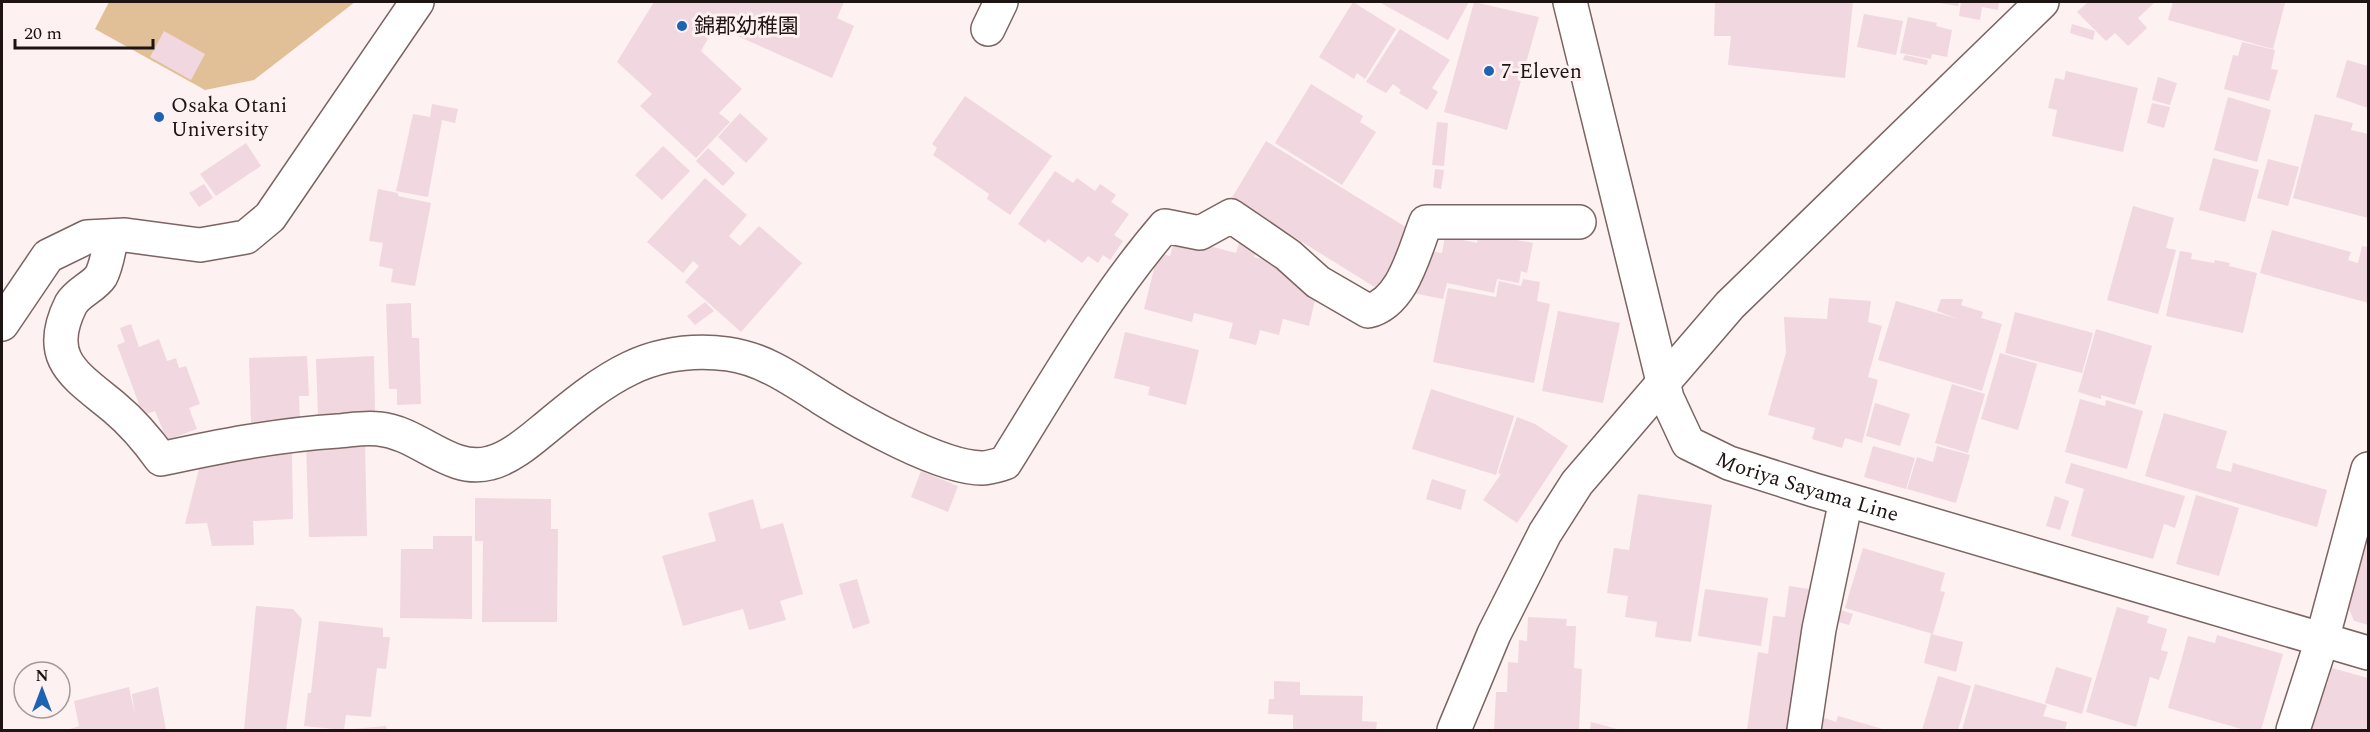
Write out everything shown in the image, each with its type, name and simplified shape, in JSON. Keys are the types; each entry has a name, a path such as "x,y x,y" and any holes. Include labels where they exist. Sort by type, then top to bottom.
{"street":[{"path":"2,324 48,256 87,237 125,235 200,245 246,237 270,217 417,2"},
{"name":"Moriya Sayama Line","path":"1570,2 1663,382 1676,420 1688,442 1730,463 1846,500 2368,653"},
{"path":"1454,730 1494,634 1545,533 1577,483 1730,305 2042,2"},
{"path":"112,236 101,276 72,302 60,334 65,361 81,382 116,409 144,436 161,459 236,442 379,429 405,434 458,464 490,463 528,442 608,379 659,356 683,351 730,354 772,366 836,407 891,437 940,459 982,468 1005,463 1110,296 1165,226 1200,233 1232,216 1288,255 1318,282 1368,311 1381,308 1403,279 1426,222 1579,222"},
{"path":"2293,730 2322,640 2368,469"},
{"path":"1804,730 1819,629 1846,500"}],"shaded area":[{"path":"109,2 355,2 254,80 205,90 95,29"}],"building":[{"path":"654,2 844,2 837,18 854,26 832,78 715,26 701,51 742,89 719,113 730,122 696,158 640,106 652,94 617,62"},
{"path":"1353,2 1396,29 1365,79 1357,73 1354,79 1319,57"},
{"path":"1379,2 1469,2 1448,40"},
{"path":"1474,2 1539,17 1507,130 1444,112"},
{"path":"1715,2 1853,2 1845,78 1728,65 1731,36 1714,36"},
{"path":"1933,2 1959,2 1958,6"},
{"path":"1961,2 1999,2 1998,10 1982,7 1980,20 1959,16"},
{"path":"2088,2 2155,2 2138,18 2147,28 2128,46 2115,33 2106,41 2077,12"},
{"path":"2173,2 2285,3 2273,49 2168,20"},
{"path":"1864,14 1903,21 1896,55 1857,47"},
{"path":"1908,17 1937,23 1936,26 1952,30 1947,57 1932,54 1931,59 1900,53"},
{"path":"2072,24 2095,31 2093,40 2070,33"},
{"path":"1400,29 1450,60 1432,88 1438,92 1427,110 1399,93 1401,90 1393,84 1386,93 1366,82"},
{"path":"164,31 205,54 191,80 150,57"},
{"path":"2242,42 2275,50 2271,69 2278,70 2269,101 2224,89 2233,55 2238,56"},
{"path":"1905,55 1928,60 1927,65 1903,60"},
{"path":"2347,60 2368,66 2368,108 2336,97"},
{"path":"2066,71 2138,88 2123,152 2052,136 2057,110 2048,108 2055,78 2064,80"},
{"path":"2158,77 2177,83 2170,105 2152,100"},
{"path":"1311,84 1363,116 1360,122 1376,132 1342,185 1275,143"},
{"path":"965,96 1052,156 1010,215 987,199 989,194 933,155 937,148 932,144"},
{"path":"2228,97 2271,110 2257,162 2214,150"},
{"path":"2152,103 2170,107 2164,128 2147,123"},
{"path":"432,104 458,109 455,123 442,120 428,197 396,191 413,114 430,117"},
{"path":"740,113 768,139 746,163 718,137"},
{"path":"2315,114 2353,123 2351,130 2368,134 2368,218 2293,198"},
{"path":"1437,122 1448,123 1444,166 1432,165"},
{"path":"1266,141 1417,234 1381,291 1262,217 1260,220 1230,201"},
{"path":"246,143 261,166 216,196 200,174"},
{"path":"663,146 690,171 662,200 635,175"},
{"path":"708,148 735,173 723,186 696,161"},
{"path":"2213,158 2259,170 2245,222 2199,210"},
{"path":"2268,159 2299,167 2288,206 2257,198"},
{"path":"1435,169 1444,170 1441,189 1433,187"},
{"path":"1055,171 1073,183 1077,178 1095,191 1100,184 1116,195 1111,202 1129,214 1114,235 1123,241 1110,260 1103,255 1098,263 1088,256 1082,263 1048,239 1045,243 1018,224"},
{"path":"705,178 747,215 729,236 740,246 759,226 802,263 741,332 685,282 699,266 693,261 683,273 647,242"},
{"path":"204,184 213,198 199,207 189,193"},
{"path":"378,189 431,203 415,286 391,282 393,269 379,266 383,243 369,241"},
{"path":"2133,206 2174,218 2166,248 2176,250 2158,314 2107,300"},
{"path":"2272,230 2351,252 2348,260 2358,263 2362,246 2368,247 2368,303 2260,273"},
{"path":"1479,233 1533,243 1527,273 1521,271 1519,283 1497,279 1494,293 1447,283 1443,299 1403,291 1425,250 1442,253 1445,236 1477,243"},
{"path":"1175,237 1236,253 1240,240 1258,244 1254,257 1298,268 1319,283 1309,326 1283,319 1279,335 1260,330 1256,345 1229,338 1233,323 1194,313 1192,322 1144,309 1158,253 1170,256"},
{"path":"2180,251 2192,253 2191,259 2230,263 2229,266 2257,273 2243,333 2166,316"},
{"path":"1523,279 1540,282 1537,301 1550,304 1534,383 1433,362 1448,288 1496,297 1499,281 1521,286"},
{"path":"1829,298 1871,301 1868,322 1882,326 1868,377 1878,380 1862,443 1845,438 1842,448 1812,439 1815,428 1768,415 1786,353 1784,317 1827,319"},
{"path":"1941,299 1963,299 1961,305 1983,312 1981,318 2002,324 1982,391 1878,360 1896,301 1958,319 1937,311"},
{"path":"705,302 714,311 695,325 687,316"},
{"path":"411,303 412,338 419,338 421,404 397,405 397,389 389,389 386,304"},
{"path":"1558,311 1620,323 1603,403 1542,391"},
{"path":"2015,312 2093,333 2082,373 2005,353"},
{"path":"131,324 139,347 159,339 167,361 176,358 179,368 186,366 200,404 189,408 197,429 167,440 155,411 143,415 117,345 125,342 120,328"},
{"path":"2096,329 2152,346 2135,405 2101,395 2101,399 2078,392"},
{"path":"1125,332 1199,350 1186,405 1148,395 1150,387 1114,378"},
{"path":"2000,353 2037,364 2018,430 1981,419"},
{"path":"307,356 309,396 299,396 300,422 251,423 249,358"},
{"path":"374,356 375,413 318,415 316,359"},
{"path":"1952,384 1985,394 1968,453 1935,443"},
{"path":"1431,389 1514,416 1496,475 1412,449"},
{"path":"2080,399 2105,406 2106,400 2143,411 2127,469 2065,452"},
{"path":"1875,403 1910,414 1900,446 1866,436"},
{"path":"2164,413 2227,431 2216,468 2231,472 2233,463 2327,490 2317,527 2145,476"},
{"path":"1517,417 1535,424 1568,446 1517,523 1483,500 1501,474 1498,473"},
{"path":"365,442 367,536 309,537 306,443"},
{"path":"1873,446 1915,458 1906,489 1864,477"},
{"path":"1937,446 1970,455 1956,503 1907,489 1917,457 1933,462"},
{"path":"292,453 293,519 253,521 254,545 212,546 207,523 185,524 200,465 262,454"},
{"path":"2071,463 2185,496 2175,528 2164,524 2153,559 2071,536 2084,489 2065,483"},
{"path":"921,471 958,486 948,512 911,497"},
{"path":"1432,479 1466,490 1461,510 1426,499"},
{"path":"1638,494 1712,505 1691,642 1655,637 1657,622 1625,617 1628,596 1607,593 1614,548 1629,550"},
{"path":"2196,495 2239,508 2219,576 2176,564"},
{"path":"2055,496 2069,501 2060,530 2046,526"},
{"path":"475,498 551,499 551,529 558,529 557,622 482,622 483,541 475,541"},
{"path":"753,499 761,529 783,523 803,594 780,601 786,620 749,630 743,609 683,626 662,556 716,541 708,513"},
{"path":"2368,531 2368,625 2354,621 2345,599"},
{"path":"433,536 472,536 472,619 400,618 401,549 433,549"},
{"path":"1863,548 1945,573 1940,591 1945,592 1933,634 1845,608"},
{"path":"857,579 870,623 853,629 839,584"},
{"path":"1789,586 1809,589 1792,730 1747,730 1758,652 1768,654 1773,616 1785,617"},
{"path":"1705,589 1768,598 1761,646 1698,636"},
{"path":"256,606 293,609 302,619 286,730 244,730"},
{"path":"2117,607 2149,616 2147,623 2167,629 2161,650 2168,652 2159,680 2150,677 2136,727 2086,712"},
{"path":"1838,609 1853,614 1849,625 1835,621"},
{"path":"1528,617 1567,619 1566,626 1576,626 1574,668 1582,669 1579,730 1494,730 1496,692 1507,692 1508,662 1518,663 1519,640 1527,641"},
{"path":"319,621 383,628 383,637 390,637 386,669 377,668 371,717 346,715 344,730 304,726 308,693 311,693"},
{"path":"1931,634 1963,642 1956,672 1924,663"},
{"path":"2217,635 2283,654 2261,730 2245,730 2168,708 2188,636 2215,643"},
{"path":"2056,667 2092,678 2082,714 2045,703"},
{"path":"2332,668 2368,678 2368,730 2308,730 2320,682 2327,685"},
{"path":"1938,676 1971,686 1958,730 1922,730"},
{"path":"1274,681 1300,682 1300,695 1363,696 1362,721 1377,722 1376,730 1293,730 1293,715 1268,714 1269,699 1274,699"},
{"path":"1975,684 2047,705 2043,716 2067,722 2065,730 1962,730"},
{"path":"129,687 135,715 132,694 158,687 166,730 67,730 79,726 74,701"},
{"path":"1819,716 1836,722 1838,716 1886,730 1815,730"},
{"path":"1591,722 1621,730 1590,730"},
{"path":"386,726 387,730 353,729"}],"place":[{"name":"錦郡幼稚園","path":"682,26"},
{"name":"7-Eleven","path":"1489,71"},
{"name":"Osaka Otani University","path":"159,117"}]}
